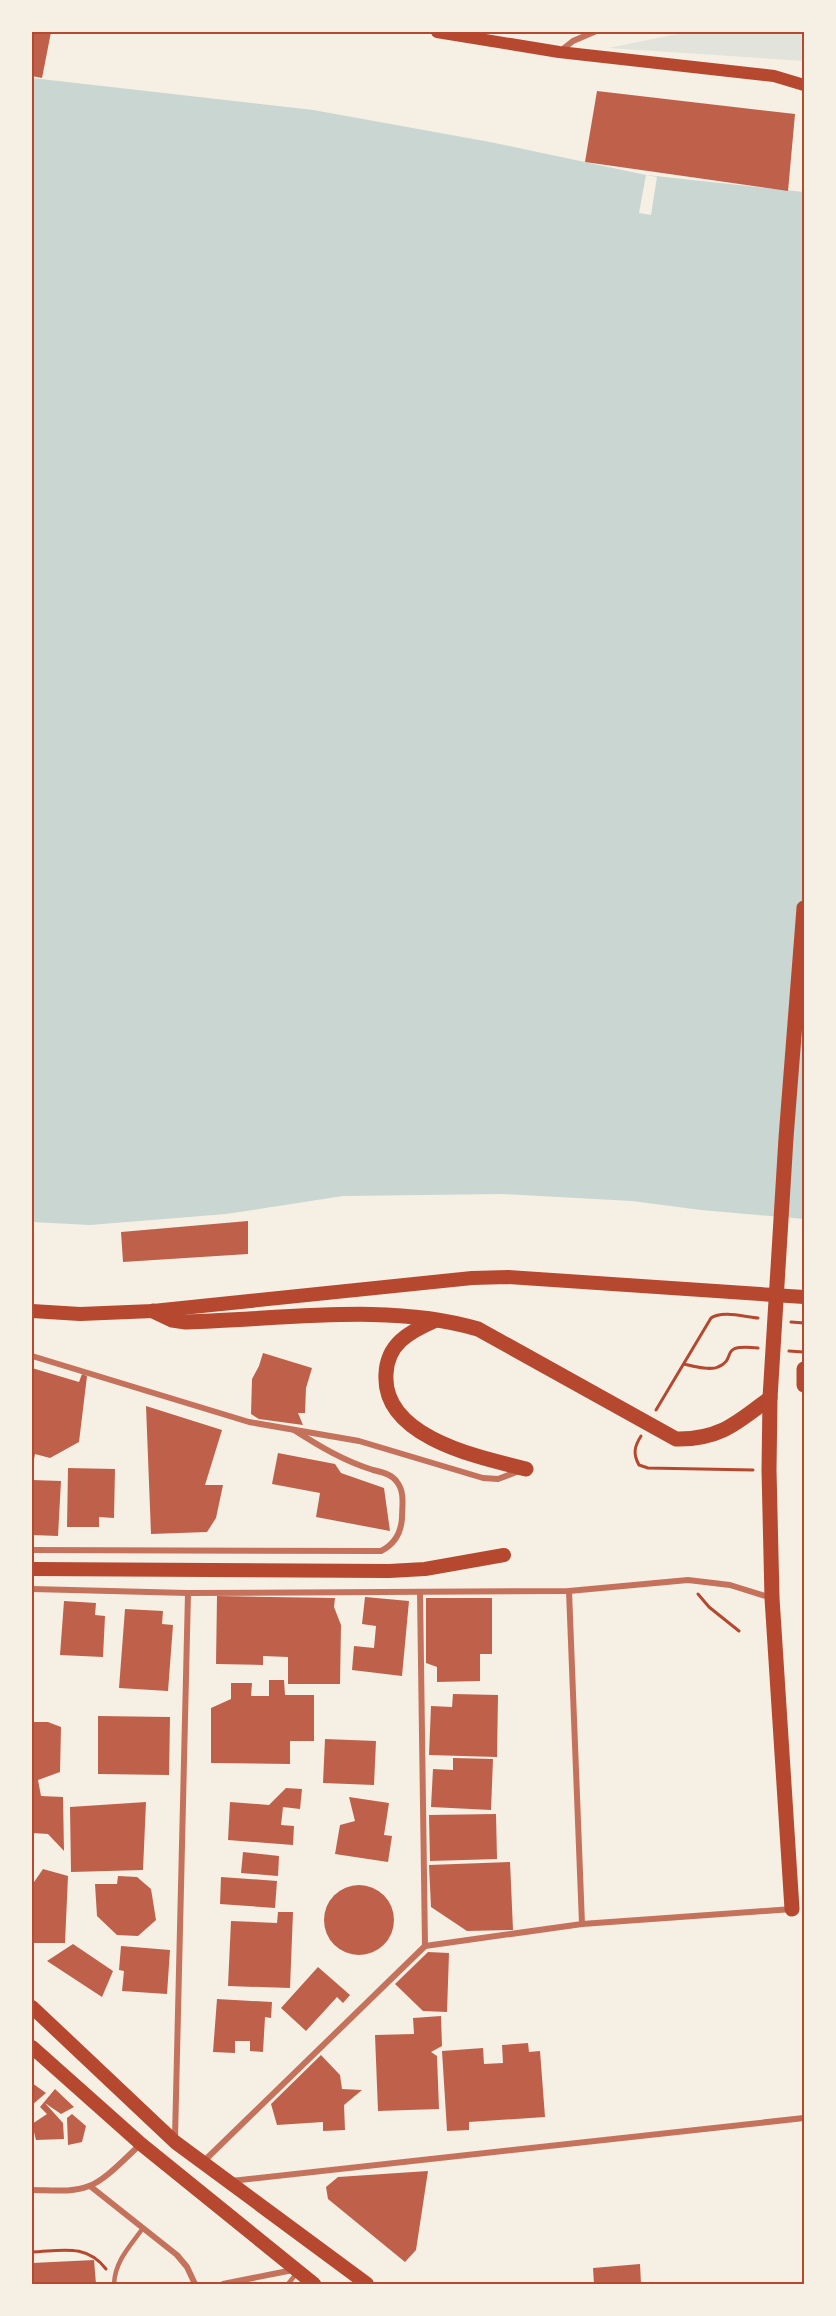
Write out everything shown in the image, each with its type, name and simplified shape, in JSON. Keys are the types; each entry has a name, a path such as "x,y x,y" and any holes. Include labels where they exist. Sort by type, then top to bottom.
{"highway":[{"path":"792,1910 772,1598 769,1470 786,1138 804,908"},
{"path":"153,1311 172,1320 186,1322 360,1314 456,1322 478,1329 676,1439 696,1440 717,1434 771,1398"},
{"path":"437,1320 411,1332 393,1347 386,1365 385,1388 394,1408 414,1429 442,1443 484,1458 526,1469"}],"main road":[{"path":"437,32 559,52 774,76 803,84"},
{"path":"32,1311 80,1314 153,1311 508,1276 804,1297"},
{"path":"32,1569 389,1571 425,1569 504,1555"},
{"path":"32,2007 175,2142 361,2282"},
{"path":"32,2047 141,2144 314,2284"}],"street":[{"path":"559,52 573,41 594,32"},
{"path":"32,1356 249,1422 359,1441 483,1478 498,1479 526,1469"},
{"path":"32,1550 381,1551 392,1544 400,1532 401,1523 402,1496 398,1483 387,1474 339,1456 294,1430"},
{"path":"32,1588 188,1593 569,1591 688,1580 730,1585 772,1598"},
{"path":"569,1591 582,1924"},
{"path":"420,1592 425,1946"},
{"path":"175,2142 188,1593"},
{"path":"202,2162 425,1946 582,1924 792,1910"},
{"path":"227,2181 804,2118"},
{"path":"32,2190 76,2189 90,2186 102,2179 141,2144"},
{"path":"90,2186 177,2255 187,2267 195,2284"},
{"path":"223,2284 297,2271"}],"lane":[{"path":"114,2282 120,2259 143,2228"},
{"path":"288,2284 297,2271"}],"path":[{"path":"654,1415 715,1315 759,1318"},
{"path":"782,1321 804,1323"},
{"path":"684,1364 716,1368 721,1366 733,1348 749,1347"},
{"path":"641,1435 635,1445 634,1455 639,1465 648,1468 769,1470"},
{"path":"709,1607 739,1631"},
{"path":"32,2252 89,2253 99,2260 114,2282"}],"shaded area":[{"path":"687,32 804,32 804,61 608,48"},
{"path":"32,78 313,110 490,142 646,175 804,192 804,1219 632,1201 502,1194 343,1196 226,1214 90,1225 32,1222"}],"pier":[{"path":"646,175 657,177 651,215 639,213"}],"building":[{"path":"32,32 51,32 42,78 32,76"},
{"path":"597,91 795,114 788,191 585,162"},
{"path":"248,1221 248,1254 123,1262 121,1232"},
{"path":"263,1353 312,1368 306,1388 305,1413 298,1413 303,1425 259,1419 251,1414 252,1379"},
{"path":"32,1368 79,1382 82,1374 87,1376 79,1442 50,1458 35,1454 33,1465"},
{"path":"146,1406 222,1430 205,1485 223,1485 216,1518 207,1532 151,1534"},
{"path":"278,1453 335,1464 341,1473 384,1488 390,1531 316,1517 320,1493 272,1484"},
{"path":"68,1468 115,1469 114,1518 99,1517 99,1527 67,1527"},
{"path":"32,1480 61,1481 58,1536 32,1535"},
{"path":"217,1596 335,1598 334,1607 341,1625 340,1684 288,1684 288,1657 263,1656 263,1665 216,1664"},
{"path":"365,1597 409,1601 402,1676 352,1670 354,1646 374,1648 376,1626 362,1624"},
{"path":"426,1598 492,1598 492,1654 480,1654 480,1681 437,1682 437,1667 426,1663"},
{"path":"64,1601 96,1603 95,1615 105,1616 103,1657 60,1655"},
{"path":"125,1609 163,1611 162,1624 173,1625 168,1691 119,1688"},
{"path":"269,1680 284,1680 285,1695 314,1695 314,1741 290,1741 290,1764 211,1763 211,1708 231,1699 231,1683 252,1683 251,1696 269,1696"},
{"path":"453,1694 498,1695 497,1757 429,1755 431,1706 452,1707"},
{"path":"98,1716 170,1717 169,1775 98,1774"},
{"path":"32,1722 48,1722 61,1727 60,1772 38,1780 41,1796 63,1797 64,1851 48,1834 32,1833"},
{"path":"325,1739 376,1741 374,1785 323,1783"},
{"path":"453,1758 493,1759 491,1810 431,1807 433,1769 453,1770"},
{"path":"286,1788 302,1789 300,1809 283,1807 281,1825 294,1826 293,1845 228,1840 230,1802 269,1805"},
{"path":"349,1797 389,1803 384,1835 392,1836 388,1862 335,1854 340,1825 355,1821"},
{"path":"146,1802 143,1870 71,1872 70,1807"},
{"path":"496,1814 497,1859 430,1861 429,1815"},
{"path":"243,1852 279,1856 278,1876 241,1873"},
{"path":"510,1862 513,1930 467,1931 431,1907 429,1865"},
{"path":"43,1869 68,1876 65,1943 32,1943 32,1885"},
{"path":"118,1876 137,1877 151,1889 156,1920 138,1936 117,1935 97,1916 95,1884 117,1884"},
{"path":"221,1877 277,1881 275,1908 220,1904"},
{"path":"366,1885 379,1891 388,1900 392,1906 394,1920 392,1934 384,1945 373,1953 352,1955 334,1945 326,1934 324,1913 334,1895 345,1887"},
{"path":"278,1912 293,1912 290,1988 228,1986 231,1921 277,1923"},
{"path":"73,1944 113,1971 102,1997 47,1961"},
{"path":"121,1946 170,1950 167,1994 122,1991 124,1971 119,1970"},
{"path":"428,1952 449,1953 447,2012 423,2011 395,1984"},
{"path":"318,1967 350,1995 343,2003 337,1997 306,2031 281,2008"},
{"path":"217,1999 272,2002 271,2018 265,2017 263,2052 250,2051 250,2041 235,2041 235,2053 213,2052"},
{"path":"441,2016 442,2046 431,2052 437,2056 439,2109 378,2111 375,2035 414,2034 413,2018"},
{"path":"528,2043 529,2052 540,2051 545,2117 469,2122 469,2130 447,2131 442,2051 483,2048 484,2064 503,2063 502,2045"},
{"path":"321,2055 340,2075 342,2089 362,2090 344,2105 345,2130 323,2131 323,2122 277,2125 271,2104"},
{"path":"32,2083 46,2093 32,2105"},
{"path":"55,2089 74,2107 61,2114 45,2103 63,2123 64,2139 36,2140 32,2124 47,2114 40,2107"},
{"path":"72,2114 86,2126 82,2142 68,2145 67,2118"},
{"path":"428,2171 416,2250 405,2262 328,2199 326,2187 338,2177"},
{"path":"94,2260 96,2284 32,2284 32,2263"},
{"path":"640,2264 641,2284 594,2284 593,2268"}]}
